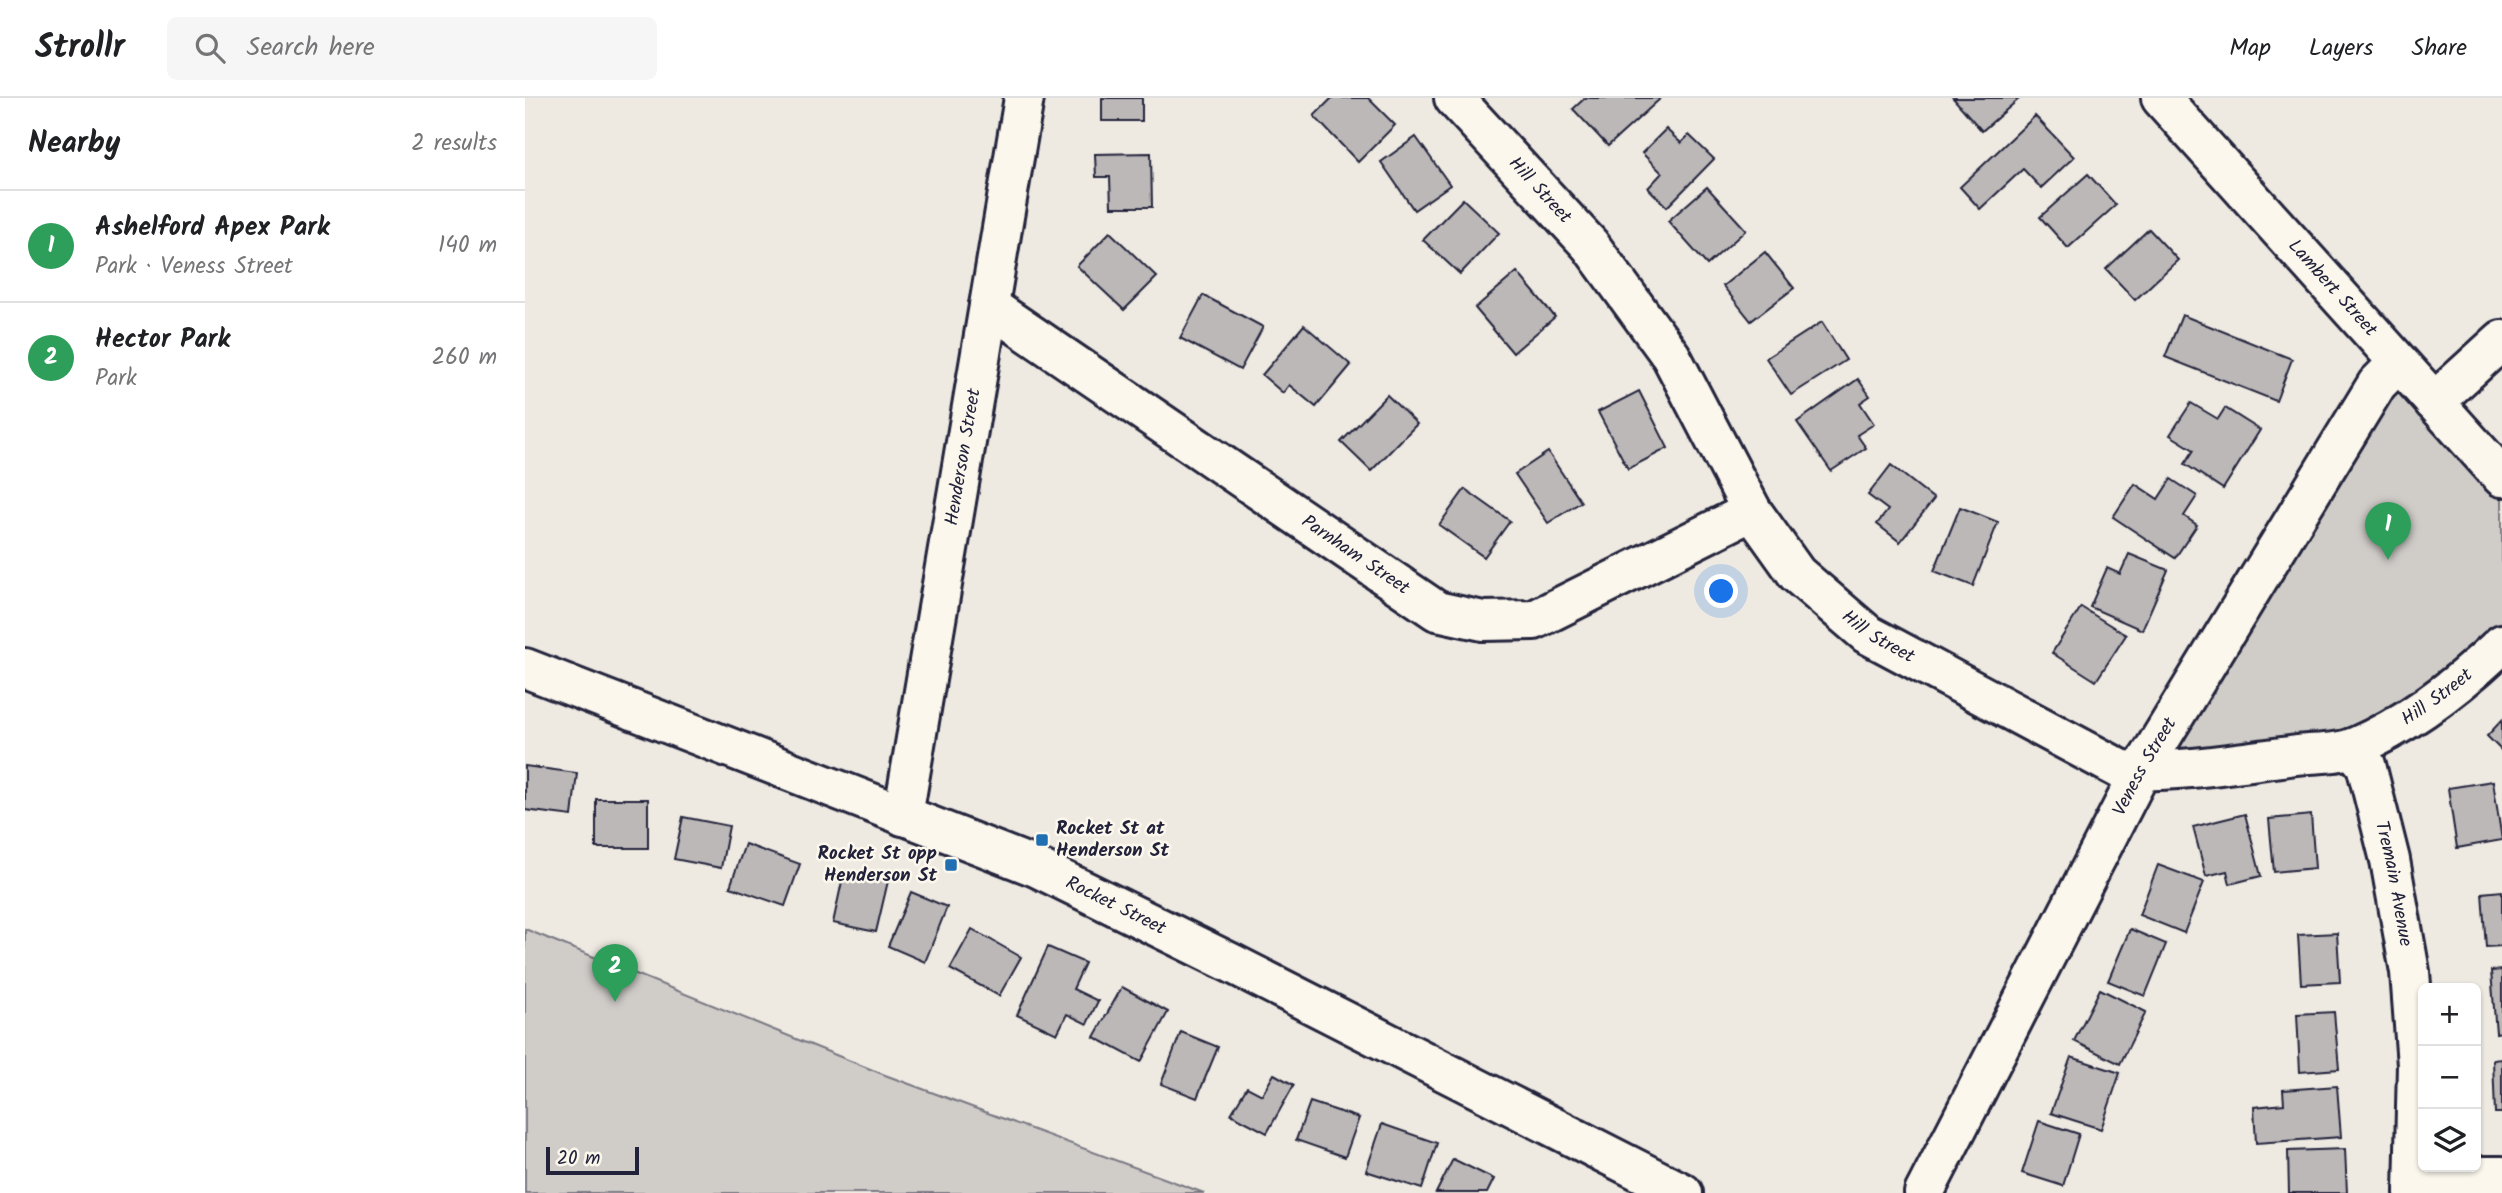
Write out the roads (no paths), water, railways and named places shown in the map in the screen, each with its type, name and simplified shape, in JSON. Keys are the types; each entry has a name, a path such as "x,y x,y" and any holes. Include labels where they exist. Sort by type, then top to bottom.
{"street":[{"name":"Henderson Street","path":"903,816 1024,98"},
{"name":"Hill Street","path":"1454,98 1590,245 1671,356 1752,511 1797,574 1867,634 2122,770 2161,771 2352,748 2404,721 2440,696 2474,670 2502,643"},
{"name":"Lambert Street","path":"2161,98 2502,477"},
{"name":"Parnham Street","path":"989,306 1437,611 1483,621 1534,620 1752,511"},
{"path":"2434,402 2502,340"},
{"name":"Veness Street","path":"1924,1193 2141,771 2377,384 2398,363"},
{"name":"Rocket Street","path":"525,668 1036,867 1257,976 1683,1193"},
{"name":"Tremain Avenue","path":"2352,748 2366,765 2395,885 2410,972 2417,1065 2415,1184"},
{"path":"2415,1184 2502,1176"}],"place":[{"name":"Ashelford Apex Park","path":"2388,560"},
{"name":"Rocket St at Henderson St","path":"1042,840"},
{"name":"Rocket St opp Henderson St","path":"951,865"},
{"name":"Hector Park","path":"615,1002"}]}
